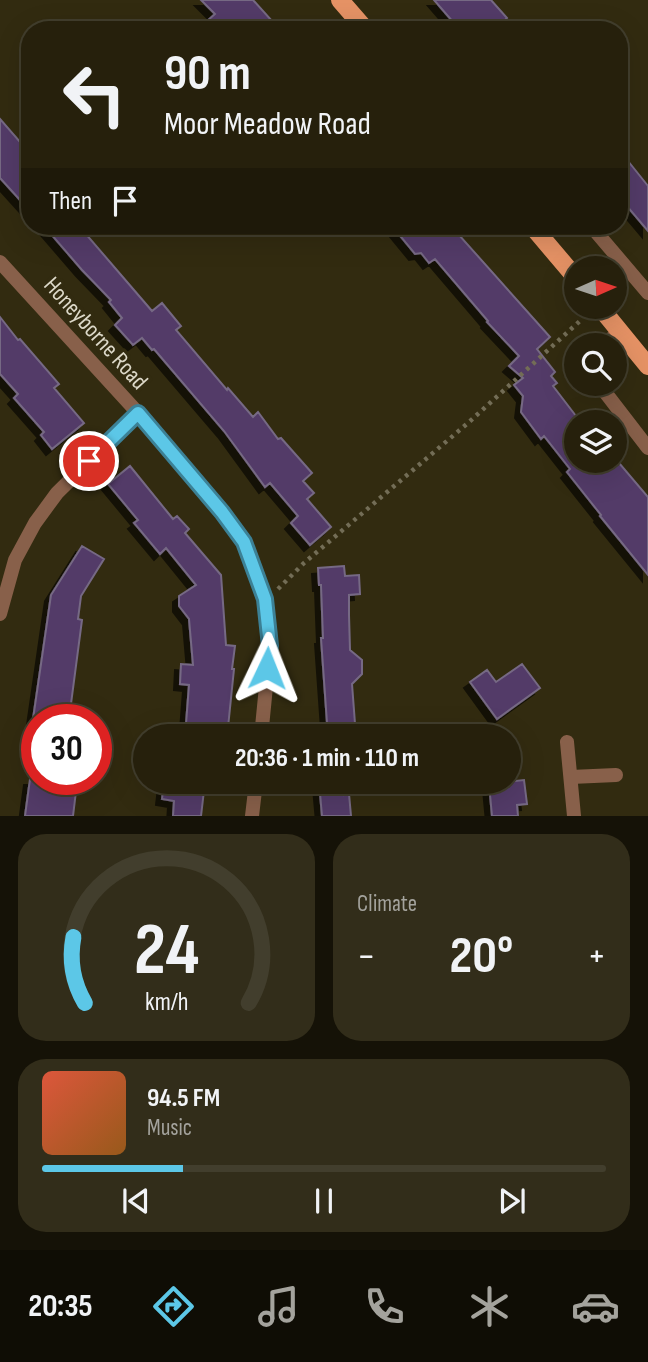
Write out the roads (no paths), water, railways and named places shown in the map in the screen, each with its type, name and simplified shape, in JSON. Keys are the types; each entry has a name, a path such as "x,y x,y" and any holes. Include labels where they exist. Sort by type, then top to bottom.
{"main road":[{"path":"340,0 358,21"},
{"path":"540,235 564,264"},
{"path":"610,319 648,366"}],"street":[{"path":"599,235 648,293"},
{"name":"Honeyborne Road","path":"0,262 138,413 244,542 265,599 270,646 262,724"},
{"path":"608,396 648,448"},
{"path":"0,614 15,560 35,523 57,493 138,413"},
{"path":"567,742 574,816"},
{"path":"571,777 616,775"},
{"path":"252,816 255,794"}]}
